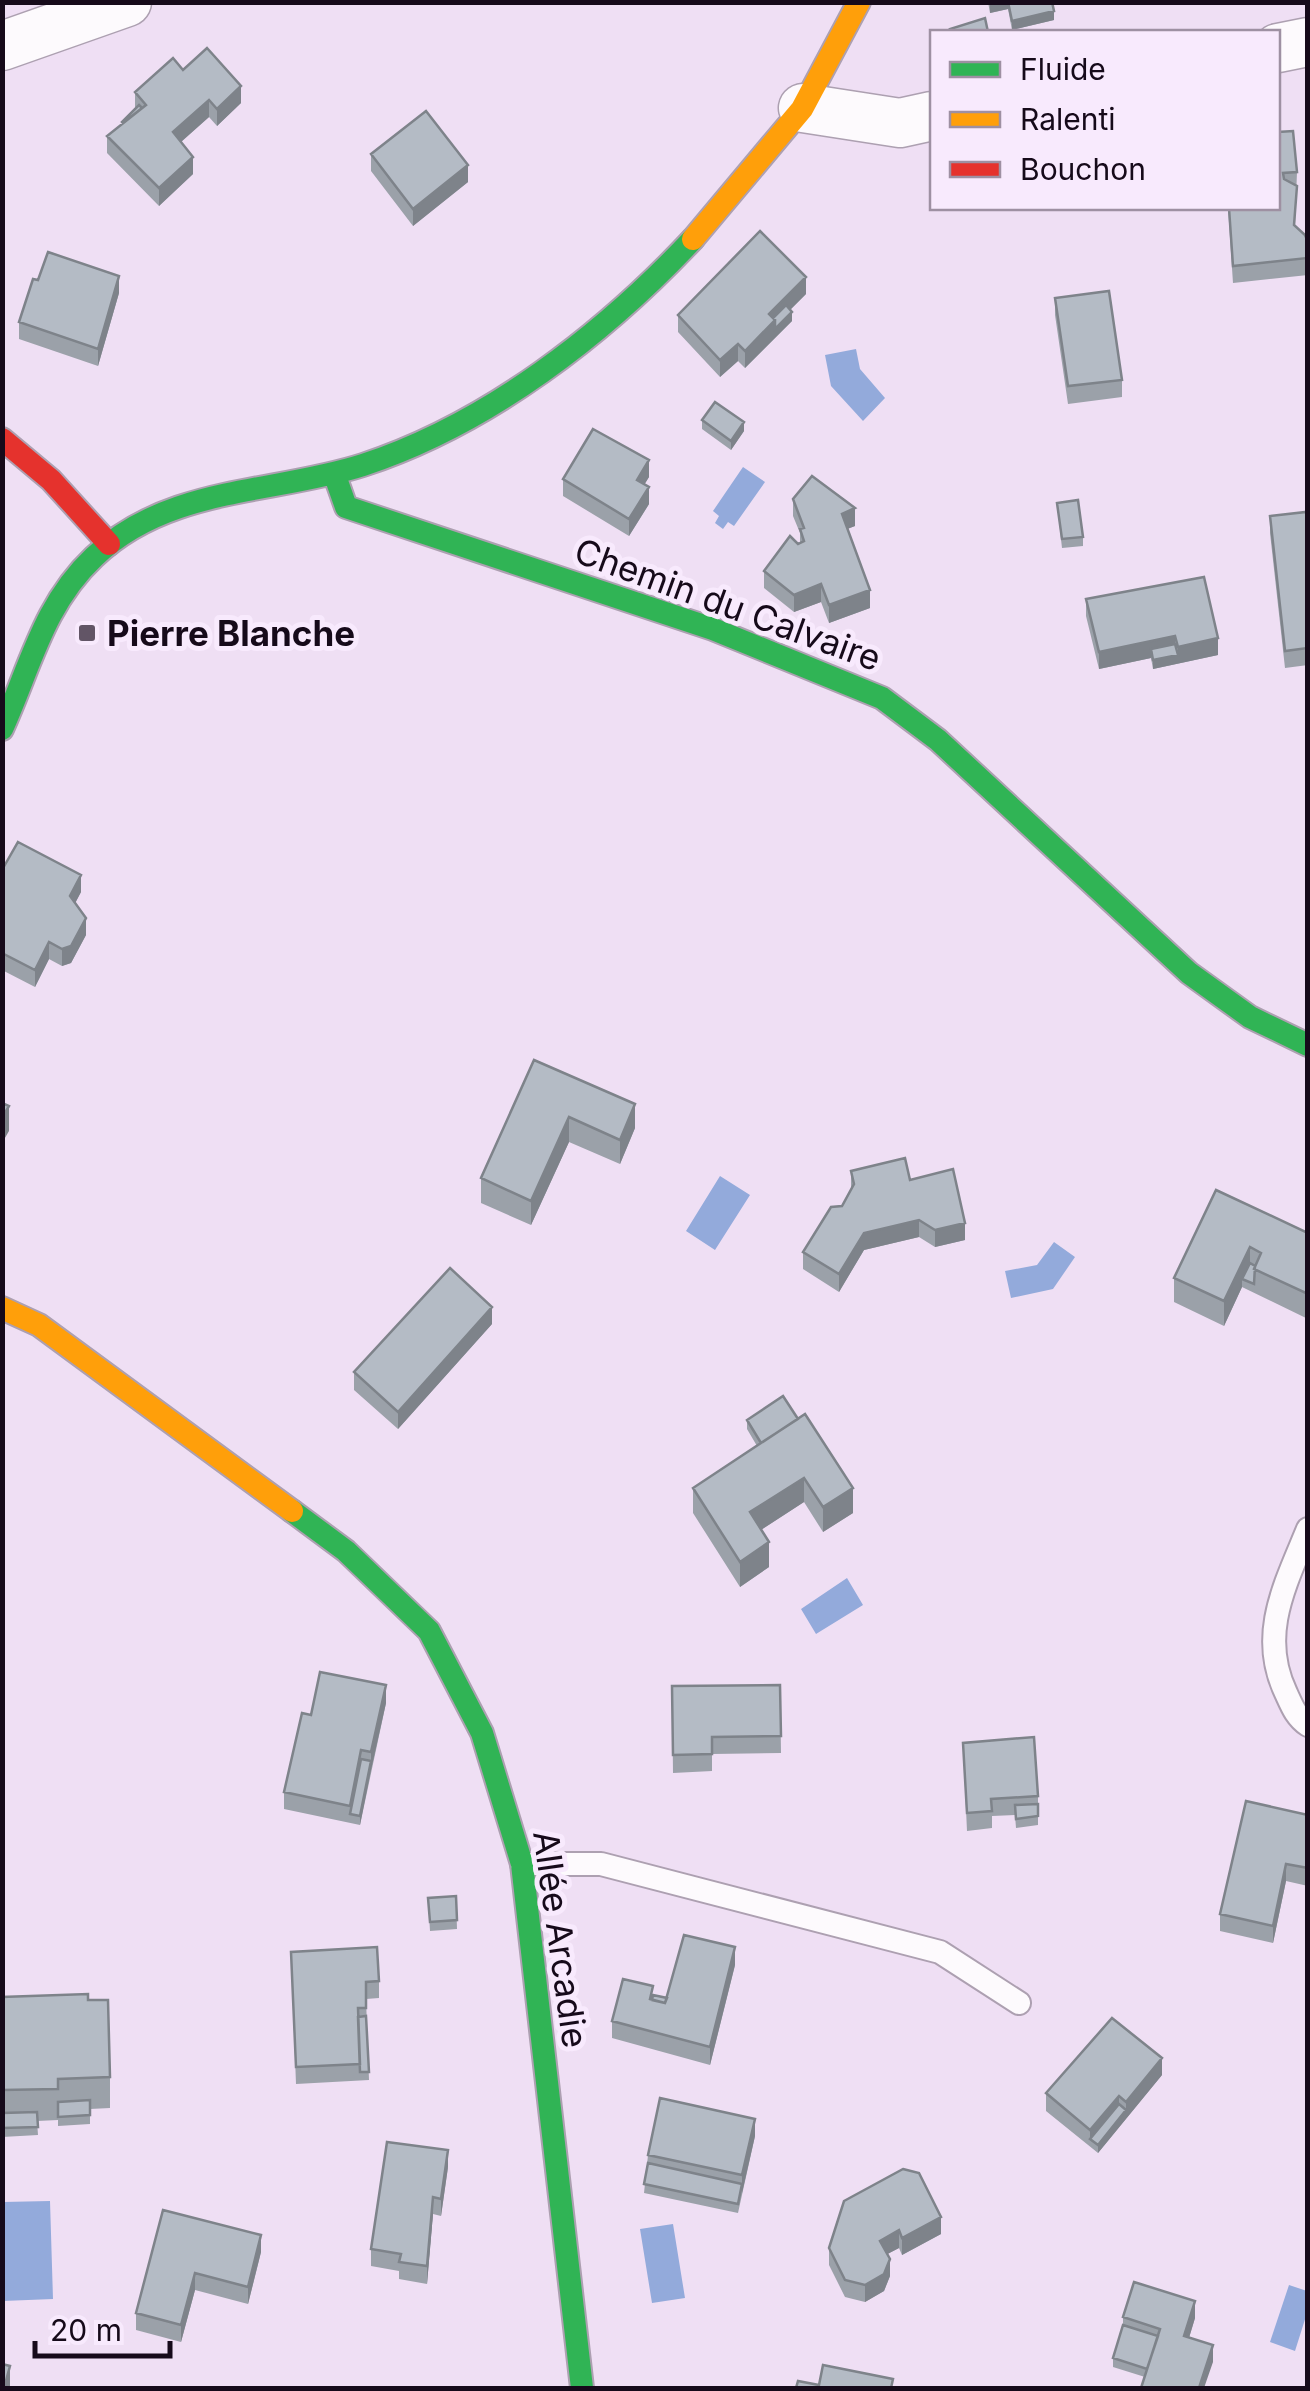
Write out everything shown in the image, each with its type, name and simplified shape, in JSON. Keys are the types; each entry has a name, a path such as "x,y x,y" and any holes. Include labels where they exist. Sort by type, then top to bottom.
{"street":[{"path":"2,46 67,13 127,2"},
{"path":"2,729 44,626 66,586 109,544 149,515 234,488 334,473 445,430 565,350 711,221 803,108 859,2"},
{"path":"1280,48 1308,42"},
{"path":"803,108 900,123 930,116"},
{"path":"2,439 51,480 109,544"},
{"name":"Chemin du Calvaire","path":"334,473 346,507 713,629 882,698 938,740 1189,973 1250,1017 1308,1045"},
{"name":"Allée Arcadie","path":"2,1308 39,1325 346,1550 429,1631 482,1733 522,1864 582,2388"}],"lane":[{"path":"1308,1529 1273,1614 1275,1671 1298,1718 1308,1725"},
{"path":"522,1864 601,1864 940,1952 1018,2003"}],"water":[{"path":"856,349 860,369 885,398 863,421 831,386 825,355"},
{"path":"743,467 765,482 734,526 728,522 723,529 715,523 719,516 713,511"},
{"path":"720,1176 750,1195 715,1250 686,1231"},
{"path":"1054,1242 1075,1257 1053,1289 1011,1298 1005,1271 1037,1265"},
{"path":"847,1578 863,1605 816,1634 801,1609"},
{"path":"50,2201 53,2299 3,2301 3,2202"},
{"path":"673,2224 685,2298 652,2303 640,2229"},
{"path":"1289,2285 1307,2291 1307,2313 1295,2351 1270,2342"}],"building":[{"path":"1008,2 1052,2 1054,11 1012,21"},
{"path":"985,18 988,30 950,30"},
{"path":"207,48 241,86 217,109 209,100 173,132 193,157 159,188 107,136 146,105 135,92 173,58 183,70"},
{"path":"139,105 142,108 123,123 122,122"},
{"path":"426,111 468,165 413,209 371,154"},
{"path":"1293,131 1297,172 1283,173 1284,179 1297,186 1294,225 1308,242 1308,258 1233,266 1229,210 1280,210 1280,132"},
{"path":"760,231 806,277 769,314 775,320 745,351 738,344 720,360 678,315"},
{"path":"48,252 119,276 98,349 19,322 33,279 38,280"},
{"path":"1109,291 1122,380 1068,386 1055,298"},
{"path":"786,305 792,312 775,329 773,318"},
{"path":"715,402 744,422 731,441 702,420"},
{"path":"593,429 649,460 637,480 649,487 629,519 563,479"},
{"path":"812,476 855,508 842,514 870,590 829,605 821,584 794,595 764,571 790,536 798,544 804,541 800,529 804,528 793,499"},
{"path":"1078,500 1083,537 1062,539 1057,503"},
{"path":"1306,512 1308,648 1285,651 1270,516"},
{"path":"1204,577 1218,638 1178,647 1175,636 1099,652 1086,599"},
{"path":"1175,644 1178,655 1153,660 1151,649"},
{"path":"18,842 81,875 70,896 86,918 71,946 62,949 49,942 35,970 2,953 2,870"},
{"path":"534,1060 635,1104 620,1140 569,1117 531,1201 481,1178"},
{"path":"905,1158 910,1180 953,1169 965,1223 935,1230 919,1220 864,1233 839,1274 803,1252 831,1207 842,1206 854,1184 851,1171"},
{"path":"1216,1190 1308,1233 1308,1294 1254,1269 1261,1253 1250,1247 1224,1301 1174,1278"},
{"path":"1250,1263 1255,1266 1254,1284 1242,1279"},
{"path":"450,1268 492,1307 398,1412 354,1372"},
{"path":"783,1396 798,1419 761,1443 747,1420"},
{"path":"805,1414 853,1488 823,1507 804,1478 750,1512 769,1542 740,1562 693,1488"},
{"path":"320,1672 386,1685 371,1752 361,1750 350,1806 284,1792 302,1713 311,1715"},
{"path":"780,1685 781,1736 712,1737 712,1754 673,1755 672,1686"},
{"path":"1034,1737 1038,1796 991,1799 992,1811 967,1813 963,1743"},
{"path":"361,1759 371,1761 360,1816 350,1814"},
{"path":"1246,1801 1308,1815 1308,1868 1286,1864 1273,1926 1220,1914"},
{"path":"1038,1804 1038,1816 1016,1819 1015,1805"},
{"path":"456,1896 457,1920 430,1922 428,1898"},
{"path":"684,1935 735,1947 710,2047 612,2021 623,1979 653,1986 650,1999 665,2003"},
{"path":"377,1947 379,1981 366,1982 366,2008 358,2008 360,2064 296,2067 291,1952"},
{"path":"88,1994 88,2000 108,2000 110,2077 58,2079 58,2089 2,2090 2,1997"},
{"path":"653,1995 667,1998 665,2003 652,2000"},
{"path":"366,2016 369,2072 360,2072 358,2017"},
{"path":"1112,2018 1162,2058 1126,2102 1119,2096 1090,2130 1046,2093"},
{"path":"660,2098 755,2119 742,2175 648,2155"},
{"path":"90,2100 90,2115 58,2117 58,2102"},
{"path":"1119,2104 1126,2110 1098,2145 1090,2139"},
{"path":"37,2112 38,2127 2,2128 2,2113"},
{"path":"387,2142 448,2150 441,2199 433,2197 427,2266 399,2262 401,2254 371,2249"},
{"path":"648,2163 742,2184 738,2204 644,2184"},
{"path":"903,2169 919,2173 941,2217 902,2238 899,2230 880,2241 890,2259 884,2274 865,2285 845,2280 829,2248 844,2201"},
{"path":"163,2210 261,2235 248,2287 195,2273 181,2325 136,2313"},
{"path":"1134,2282 1195,2301 1184,2336 1213,2345 1199,2388 1141,2388 1160,2329 1123,2317"},
{"path":"1123,2325 1158,2336 1147,2369 1113,2358"},
{"path":"2,2364 10,2366 4,2388 2,2388"},
{"path":"823,2365 893,2379 891,2388 796,2388 798,2381 819,2385"}],"traffic: fast":[{"path":"2,729 39,638 62,596 94,557 123,534 188,504 363,465 455,426 499,401 582,341 693,239"},
{"path":"334,473 346,507 713,629 882,698 938,740 1189,973 1250,1017 1308,1045"},
{"path":"292,1511 346,1551 429,1631 482,1733 522,1864 582,2388"}],"traffic: slow":[{"path":"693,239 802,109 859,2"},
{"path":"2,1308 39,1325 292,1511"}],"traffic: jam":[{"path":"2,439 51,480 109,544"}],"place":[{"name":"Pierre Blanche","path":"87,633"}]}
